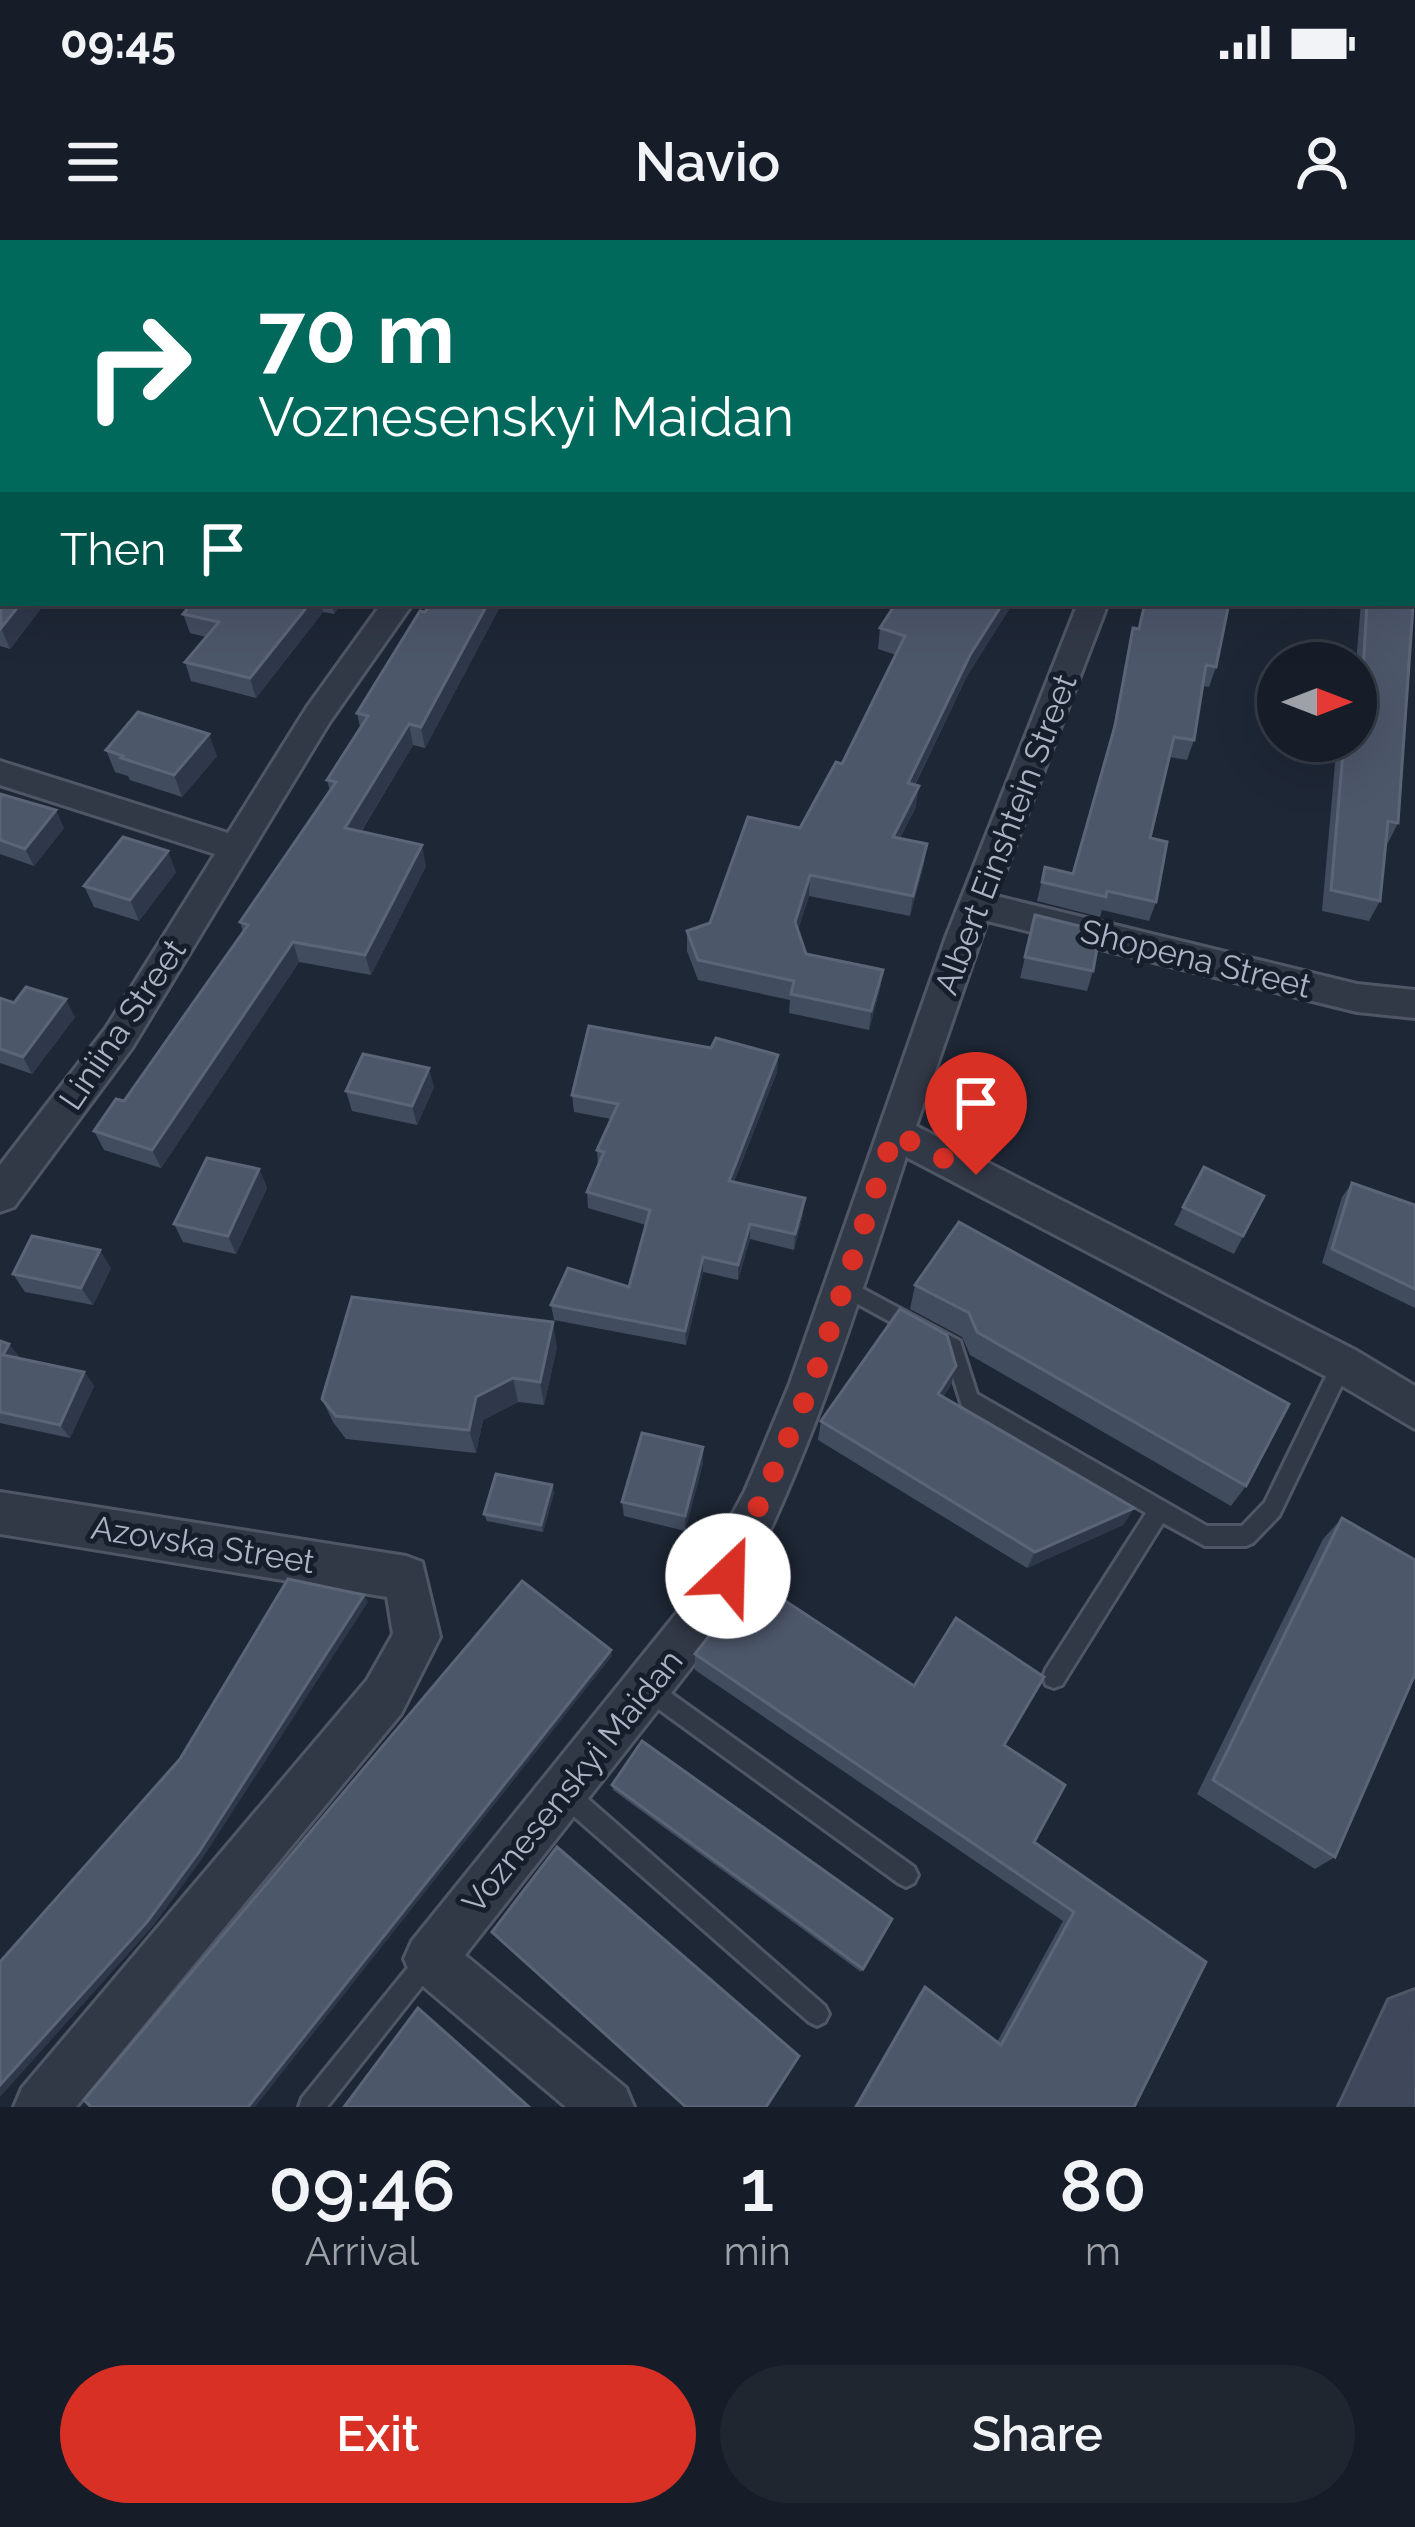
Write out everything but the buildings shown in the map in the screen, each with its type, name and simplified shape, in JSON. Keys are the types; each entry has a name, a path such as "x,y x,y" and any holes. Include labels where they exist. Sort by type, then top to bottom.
{"main road":[{"path":"1376,2107 1415,2026"}],"street":[{"name":"Liniina Street","path":"0,1195 119,1038 318,715 396,606"},
{"name":"Albert Einshtein Street","path":"894,1133 1093,606"},
{"path":"0,773 236,848"},
{"name":"Shopena Street","path":"977,905 1358,998 1415,1004"},
{"path":"894,1133 1342,1364 1415,1409"},
{"name":"Voznesenskyi Maidan","path":"430,1959 700,1620 728,1576 813,1381 894,1133"},
{"name":"Azovska Street","path":"0,1513 406,1578 417,1636 384,1697 41,2107"},
{"path":"430,1959 607,2107"}],"lane":[{"path":"843,1286 953,1348 969,1400 1205,1536 1246,1536 1272,1509 1342,1364"},
{"path":"1054,1677 1159,1510"},
{"path":"647,1687 907,1875"},
{"path":"563,1792 817,2014"},
{"path":"311,2107 430,1959"}],"route":[{"path":"728,1576 813,1381 894,1133 976,1175"}]}
